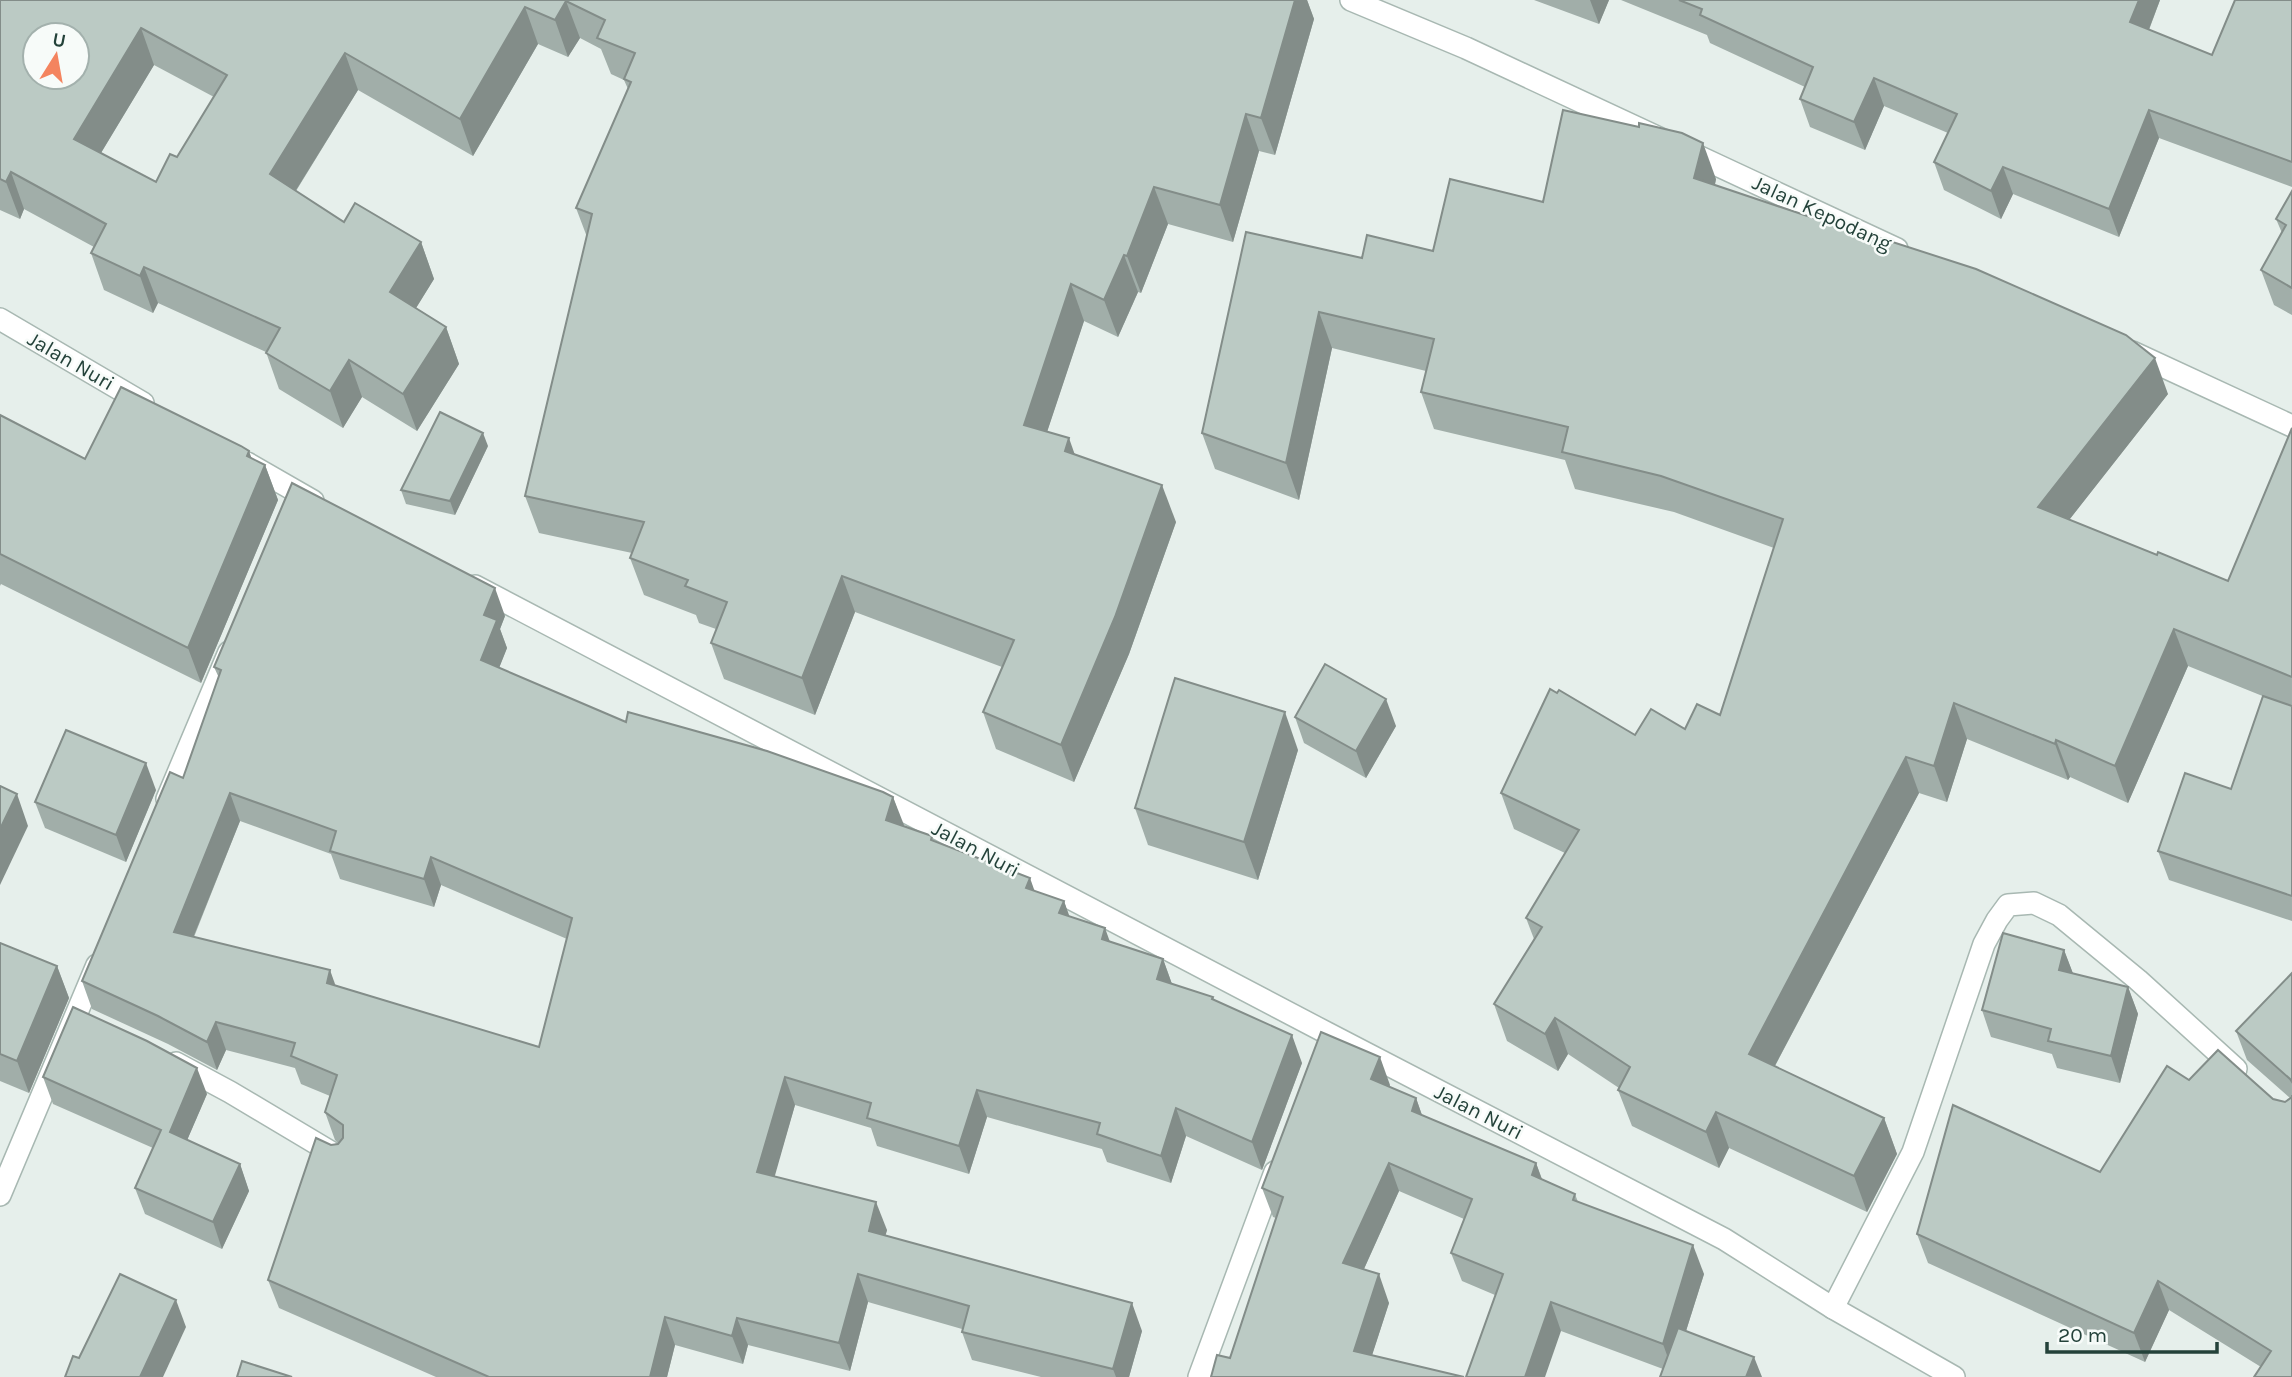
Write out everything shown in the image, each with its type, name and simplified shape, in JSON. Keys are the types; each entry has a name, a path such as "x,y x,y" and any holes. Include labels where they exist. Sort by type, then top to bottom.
{"street":[{"name":"Jalan Kepodang","path":"1352,0 1466,48 1918,258"},
{"name":"Jalan Nuri","path":"0,319 166,416"},
{"path":"2116,345 2292,426"},
{"path":"225,450 293,498 332,511"},
{"name":"Jalan Nuri","path":"455,575 1324,1040 1724,1239 1833,1308 1954,1377"},
{"path":"156,824 237,632"},
{"path":"1833,1308 1913,1152 1984,944 2008,905 2034,903 2059,915 2138,980 2250,1082"},
{"path":"0,1195 82,1019 103,952"},
{"path":"163,1056 230,1092 342,1160"},
{"path":"1199,1377 1284,1148"}],"building":[{"path":"0,0 1295,0 1261,118 1246,114 1220,205 1154,187 1127,256 1124,255 1104,300 1071,284 1024,425 1069,438 1065,451 1162,485 1115,617 1061,745 983,712 1014,640 842,576 802,678 711,643 727,602 685,586 688,580 630,558 644,522 525,496 592,214 576,208 631,82 624,79 635,53 597,38 605,20 566,1 555,20 525,7 460,119 345,53 270,174 344,222 355,203 421,242 390,292 446,327 403,394 349,360 330,391 266,353 280,328 144,267 140,276 91,253 106,224 11,172 6,182 0,179","holes":["141,28 227,75 177,157 170,154 156,182 74,139"]},
{"path":"1679,0 2139,0 2130,22 2212,55 2235,0 2292,0 2292,162 2149,110 2109,209 2003,167 1991,191 1934,162 1957,114 1874,78 1854,122 1800,99 1813,67 1700,15 1702,9"},
{"path":"1563,110 1639,127 1639,123 1682,133 1703,143 1694,178 1873,238 1874,236 1976,269 2126,335 2155,358 2038,507 2228,581 2292,428 2292,677 2174,629 2115,766 2056,740 2055,744 1954,703 1934,766 1906,757 1749,1054 1884,1118 1854,1176 1716,1112 1706,1132 1618,1090 1630,1067 1555,1018 1545,1034 1494,1004 1542,927 1526,918 1579,830 1501,793 1550,689 1557,693 1559,690 1635,735 1651,709 1685,729 1697,704 1720,715 1783,519 1661,476 1562,452 1568,427 1421,392 1434,339 1319,312 1286,463 1202,433 1246,232 1362,258 1367,235 1433,251 1450,179 1543,202"},
{"path":"2292,191 2292,288 2261,270 2286,225 2276,219"},
{"path":"121,387 241,446 249,451 247,456 265,465 188,648 0,554 0,415 85,459"},
{"path":"440,412 483,433 450,501 401,490"},
{"path":"292,483 495,588 484,615 497,620 481,660 626,722 628,712 767,751 883,792 893,797 886,820 932,836 931,840 1030,878 1026,888 1064,901 1059,913 1105,928 1102,939 1163,959 1157,979 1213,997 1212,999 1292,1035 1252,1142 1176,1108 1161,1156 1097,1134 1100,1123 977,1090 959,1146 867,1118 871,1103 785,1077 757,1172 876,1202 869,1231 1132,1303 1113,1369 962,1332 969,1306 858,1274 839,1343 737,1318 732,1336 665,1317 650,1377 489,1377 268,1280 316,1138 331,1145 338,1144 343,1138 343,1125 325,1112 337,1075 291,1056 295,1043 216,1022 207,1042 82,981 170,772 183,778 221,670 214,667","holes":["230,793 336,831 330,851 424,879 431,857 572,918 539,1047 327,983 330,970 174,932"]},
{"path":"1325,664 1386,699 1356,751 1295,717"},
{"path":"1175,678 1285,712 1244,842 1135,808"},
{"path":"2263,696 2292,706 2292,896 2158,851 2185,773 2231,789"},
{"path":"66,730 146,763 116,835 35,802"},
{"path":"0,786 17,794 0,829"},
{"path":"2003,933 2064,950 2059,970 2128,987 2111,1056 2048,1041 2051,1029 1982,1010"},
{"path":"0,943 57,966 17,1061 0,1054"},
{"path":"2292,973 2292,1082 2236,1031"},
{"path":"73,1007 147,1041 197,1068 170,1132 240,1164 213,1222 135,1188 161,1130 43,1077"},
{"path":"1321,1032 1380,1057 1371,1079 1416,1098 1412,1111 1536,1163 1532,1175 1575,1194 1573,1200 1693,1245 1663,1344 1551,1302 1525,1377 1466,1377 1503,1274 1451,1253 1472,1199 1389,1163 1343,1263 1379,1274 1354,1351 1464,1377 1211,1377 1217,1355 1230,1358 1283,1197 1262,1188"},
{"path":"2218,1050 2273,1099 2285,1102 2292,1097 2292,1377 2254,1377 2271,1351 2158,1281 2134,1333 1917,1234 1953,1105 2100,1172 2167,1066 2189,1080"},
{"path":"120,1274 176,1300 140,1377 65,1377 73,1356 79,1358"},
{"path":"1678,1328 1754,1357 1746,1377 1660,1377"},
{"path":"242,1361 292,1377 237,1377"}]}
